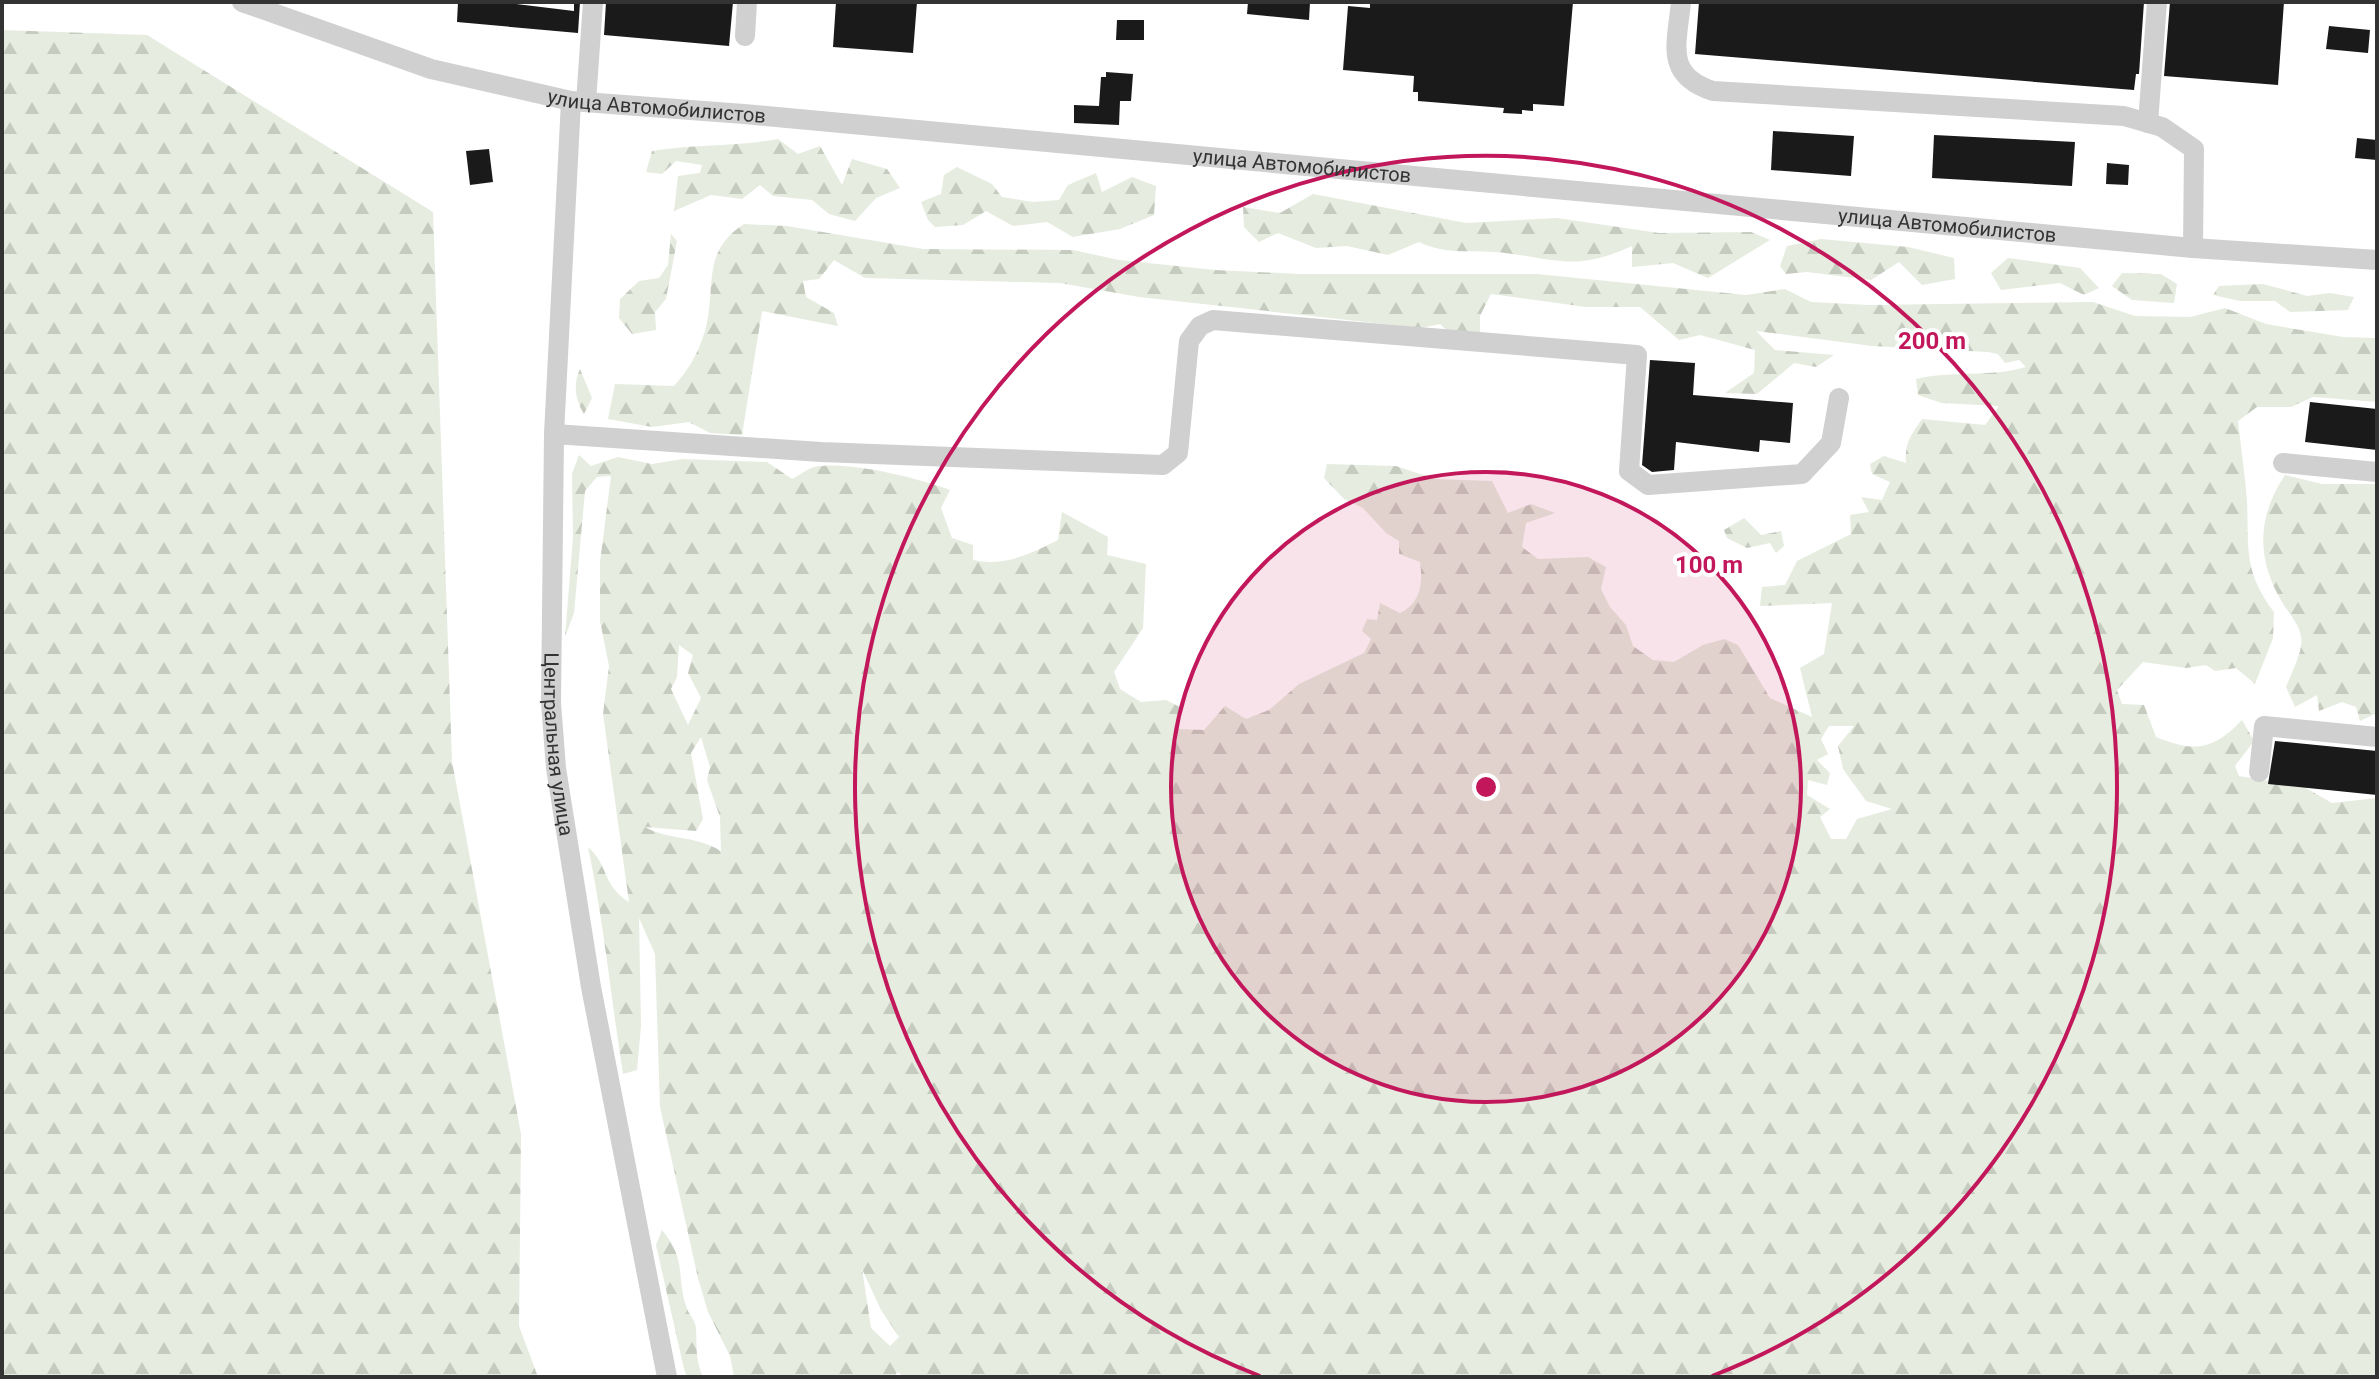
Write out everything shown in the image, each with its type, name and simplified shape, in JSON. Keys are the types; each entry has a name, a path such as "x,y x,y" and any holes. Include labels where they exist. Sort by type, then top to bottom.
{"street":[{"name":"улица Автомобилистов","path":"242,2 431,69 578,102 760,115 2193,248 2377,260"},
{"name":"Центральная улица","path":"593,2 578,102 554,434 551,703 556,768 612,1106 667,1377"},
{"path":"745,36 747,2"},
{"path":"1681,2 1676,58 1684,77 1713,91 2124,116 2180,137 2194,149 2193,248"},
{"path":"2148,123 2157,2"},
{"path":"554,434 821,452 1163,465 1178,453 1189,341 1200,326 1213,320 1637,355 1629,471 1648,485 1802,474 1831,443 1839,398"},
{"path":"2283,463 2377,472"},
{"path":"2259,772 2264,726 2377,737"}],"green space":[{"path":"2,30 147,35 433,212 452,761 521,1134 519,1326 538,1377 2,1377"},
{"path":"778,139 798,154 820,146 842,185 852,159 887,169 900,188 876,198 855,221 829,214 812,200 773,196 760,185 742,199 711,195 674,211 678,176 700,173 702,165 676,161 662,174 646,172 652,151"},
{"path":"957,167 992,184 1002,197 1033,202 1059,200 1068,185 1096,173 1102,192 1132,177 1156,186 1154,215 1120,229 1073,237 1047,222 1013,226 986,211 963,225 935,227 928,220 921,202 941,194 944,175"},
{"path":"1313,194 1466,223 1557,218 1659,233 1751,232 1770,240 1708,278 1673,263 1632,267 1632,246 1597,259 1569,262 1494,252 1450,251 1419,242 1388,255 1347,246 1316,248 1278,233 1259,242 1244,227 1243,207 1280,213"},
{"path":"744,224 787,226 923,249 1073,250 1119,260 1215,270 1301,274 1537,274 1746,295 1785,289 1811,302 1869,305 2093,302 2135,316 2190,317 2225,308 2266,324 2343,337 2377,338 2377,402 2313,397 2291,407 2257,407 2238,421 2252,571 2274,612 2273,638 2255,684 2236,668 2215,671 2206,665 2186,668 2143,662 2117,690 2122,704 2144,705 2156,737 2182,745 2193,747 2212,743 2242,720 2254,741 2235,766 2239,776 2304,787 2332,803 2377,798 2377,1377 905,1377 897,1372 895,1377 734,1377 730,1356 708,1312 698,1278 660,1107 655,954 639,918 641,1026 637,1070 623,1074 588,847 614,889 629,902 603,714 609,666 600,621 600,562 611,476 597,477 585,491 574,613 565,637 573,537 572,474 579,455 591,466 618,457 652,464 683,459 767,462 792,479 811,468 828,465 882,471 920,480 950,490 941,508 952,538 973,545 973,560 984,562 1017,558 1058,540 1062,512 1108,537 1107,555 1146,564 1143,628 1114,672 1120,689 1141,702 1166,700 1180,707 1178,729 1204,730 1225,706 1246,719 1269,710 1299,684 1364,653 1371,639 1362,631 1367,619 1377,620 1380,603 1400,613 1416,598 1421,584 1420,562 1399,554 1399,541 1386,533 1363,508 1344,499 1324,478 1327,464 1396,466 1435,479 1492,481 1508,513 1531,504 1555,513 1526,523 1522,547 1538,559 1588,557 1606,567 1601,589 1610,607 1626,625 1633,646 1653,660 1674,662 1703,645 1724,639 1738,645 1770,698 1812,717 1800,668 1824,654 1832,603 1760,606 1762,587 1785,585 1797,561 1851,534 1850,515 1869,512 1861,497 1882,500 1890,482 1872,474 1870,464 1884,456 1906,463 1909,440 1922,419 1985,425 1999,406 1942,403 1918,395 1916,379 2026,367 2019,360 2005,363 1998,354 1988,352 1872,346 1756,331 1775,350 1834,355 1816,367 1794,363 1757,394 1725,393 1754,373 1755,350 1700,335 1679,340 1640,307 1586,307 1491,294 1480,316 1480,334 1453,336 1440,324 1421,328 1139,297 1060,283 865,278 834,260 819,279 803,281 806,297 834,313 838,326 762,311 742,435 710,433 689,422 652,427 608,419 615,384 674,386 689,367 705,331 715,259 730,235","holes":["679,645 693,655 688,673 701,698 688,725 671,689 677,677","1829,726 1854,726 1838,746 1843,769 1866,801 1892,809 1857,819 1846,839 1831,839 1820,817 1830,809 1807,795 1808,780 1827,785 1830,773 1817,760 1828,754 1821,739","701,737 710,767 707,780 720,817 721,851 702,842 645,827 696,831 703,819 691,753","862,1269 881,1310 899,1337 890,1346 871,1328"]},
{"path":"671,234 677,241 666,299 655,312 656,330 632,334 619,318 620,299 639,281 659,278 668,265"},
{"path":"1821,239 1908,247 1954,258 1955,279 1922,285 1899,262 1871,280 1807,272 1786,274 1780,266 1787,246"},
{"path":"2008,258 2080,268 2099,288 2084,295 2060,283 2001,290 1991,273"},
{"path":"2122,273 2161,274 2177,284 2174,303 2132,300 2112,286"},
{"path":"2263,284 2307,296 2330,293 2354,297 2348,310 2290,312 2275,301 2240,301 2213,295 2219,286"},
{"path":"580,369 592,398 584,414 576,392"},
{"path":"2285,475 2322,484 2377,484 2377,713 2360,721 2356,707 2342,702 2319,711 2317,695 2295,707 2286,687 2299,656 2301,640 2298,628 2268,570 2263,538 2269,506"},
{"path":"1744,518 1761,535 1781,531 1784,546 1776,553 1770,543 1747,548 1727,538 1724,530"},
{"path":"662,1230 678,1259 683,1295 695,1325 703,1377 687,1377 684,1369 656,1245"}],"building":[{"path":"458,2 500,2 574,11 574,2 580,2 578,33 457,22"},
{"path":"606,2 733,2 729,46 604,35"},
{"path":"836,2 917,2 913,53 833,47"},
{"path":"1248,2 1310,2 1309,20 1247,14"},
{"path":"1370,2 1573,2 1564,106 1533,104 1533,111 1522,110 1522,114 1503,113 1504,108 1418,101 1418,92 1413,92 1414,76 1343,70 1348,6 1370,8"},
{"path":"1699,2 2144,2 2139,74 2136,74 2134,90 1695,54"},
{"path":"2170,2 2284,2 2278,85 2164,76"},
{"path":"1117,20 1144,20 1144,40 1116,40"},
{"path":"2329,26 2370,30 2368,53 2326,49"},
{"path":"1106,72 1133,74 1131,101 1120,101 1119,125 1074,123 1074,105 1099,106 1101,77 1106,77"},
{"path":"1773,131 1854,136 1851,176 1771,170"},
{"path":"1934,135 2075,142 2072,186 1932,178"},
{"path":"2357,138 2377,140 2377,160 2355,158"},
{"path":"489,149 493,182 470,185 466,151"},
{"path":"2107,163 2129,165 2128,185 2106,184"},
{"path":"1650,360 1695,363 1693,395 1793,403 1790,443 1760,440 1759,452 1676,442 1674,470 1652,472 1642,465"},
{"path":"2310,402 2377,409 2377,450 2305,442"},
{"path":"2275,741 2377,751 2377,795 2268,784"}]}
